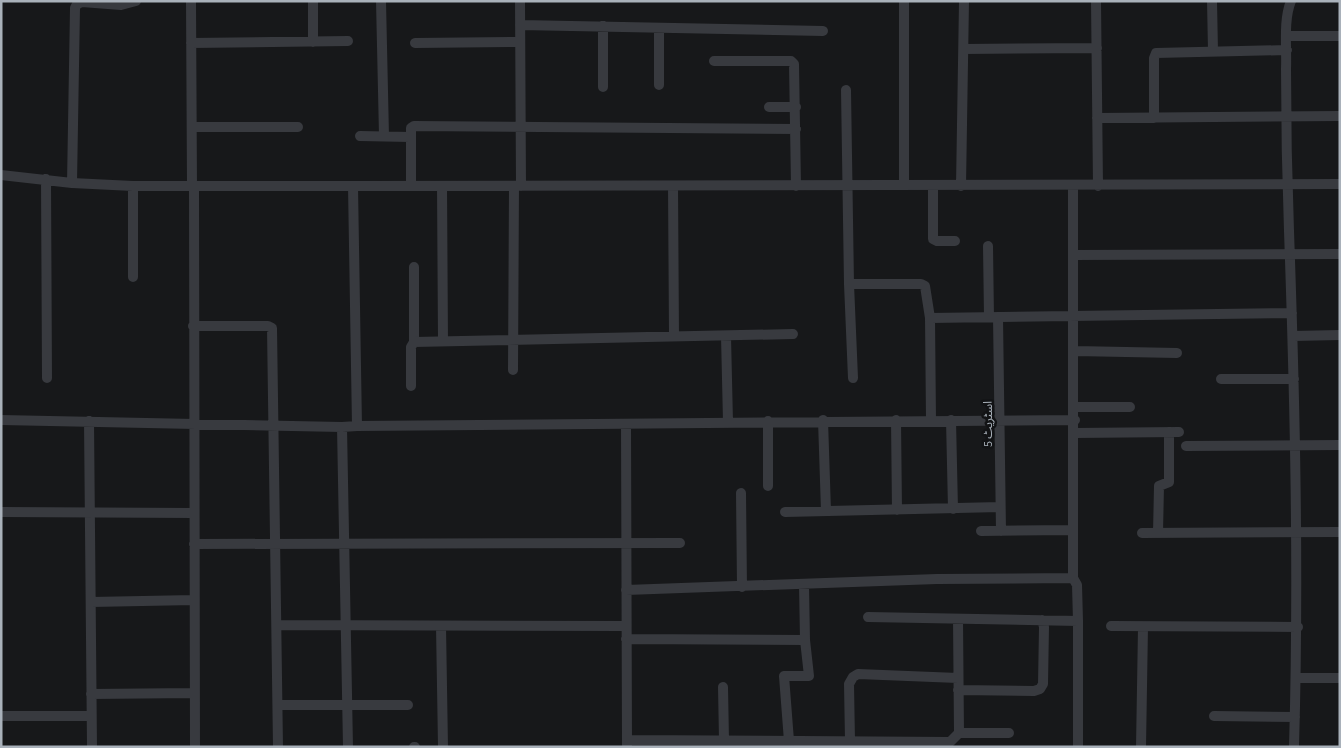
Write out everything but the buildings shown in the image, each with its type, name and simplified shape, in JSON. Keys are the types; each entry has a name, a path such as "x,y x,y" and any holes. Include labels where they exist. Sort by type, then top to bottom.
{"street":[{"path":"72,183 75,8 77,4 82,2 121,5 136,1"},
{"path":"191,1 195,747"},
{"path":"313,1 313,42"},
{"path":"381,1 384,136"},
{"path":"513,370 520,126 520,1"},
{"path":"904,1 904,185"},
{"path":"961,186 964,1"},
{"path":"1096,1 1098,186"},
{"path":"1212,1 1213,51"},
{"path":"1291,1 1288,8 1286,50 1286,116 1297,445 1298,627 1294,747"},
{"path":"520,25 823,31"},
{"path":"603,26 603,87"},
{"path":"659,28 659,85"},
{"path":"1287,36 1340,36"},
{"path":"191,43 348,41"},
{"path":"415,43 520,42"},
{"path":"964,49 1097,48"},
{"path":"1154,118 1154,58 1156,53 1286,50"},
{"path":"714,61 791,61 796,68 796,186"},
{"path":"846,90 849,284 853,378"},
{"path":"769,107 796,106"},
{"path":"1097,118 1340,116"},
{"path":"411,186 410,137 411,128 414,126 796,129"},
{"path":"192,127 298,127"},
{"path":"360,136 410,137"},
{"path":"1,175 72,183 193,187 1340,184"},
{"path":"46,179 47,378"},
{"path":"133,186 133,277"},
{"path":"353,186 357,426"},
{"path":"442,186 443,341"},
{"path":"673,186 674,336"},
{"path":"933,186 933,239 937,241 956,241"},
{"path":"1073,186 1075,433 1073,578 1077,585 1078,747"},
{"name":"اسٹریٹ 5","path":"988,246 1001,420 1001,531"},
{"path":"1073,255 1340,254"},
{"path":"411,386 411,347 414,342 414,267"},
{"path":"849,284 921,284 927,292 930,318 931,420"},
{"path":"930,318 1292,313"},
{"path":"193,326 268,326 272,328 275,426 278,747"},
{"path":"414,342 793,334"},
{"path":"1293,336 1340,335"},
{"path":"726,336 728,422"},
{"path":"1074,351 1177,353"},
{"path":"1221,379 1294,379"},
{"path":"1074,407 1130,407"},
{"path":"1,420 357,426 822,420 1074,420"},
{"path":"822,420 826,511"},
{"path":"896,420 897,510"},
{"path":"951,420 953,508"},
{"path":"89,421 92,747"},
{"path":"768,421 768,486"},
{"path":"626,424 627,743 724,740 950,742 959,733 1009,733"},
{"path":"342,426 348,747"},
{"path":"1075,433 1174,432 1169,482 1159,486 1158,533"},
{"path":"1186,446 1340,445"},
{"path":"741,493 742,587"},
{"path":"785,512 1000,507"},
{"path":"1,512 194,514"},
{"path":"982,531 1073,530"},
{"path":"1142,533 1340,532"},
{"path":"194,544 680,544"},
{"path":"626,590 937,580 1073,578"},
{"path":"789,741 784,676 809,676 805,640 804,585"},
{"path":"91,602 194,600"},
{"path":"868,617 1078,621"},
{"path":"958,619 959,733"},
{"path":"958,690 1034,691 1040,688 1043,684 1044,626 1042,620"},
{"path":"277,625 626,626"},
{"path":"441,626 443,747"},
{"path":"1111,626 1298,627"},
{"path":"1141,747 1143,627"},
{"path":"626,639 805,640"},
{"path":"850,741 849,684 853,677 858,674 958,678"},
{"path":"1296,678 1340,678"},
{"path":"723,687 724,740"},
{"path":"91,694 194,693"},
{"path":"278,705 408,705"},
{"path":"1,716 91,716"},
{"path":"1214,716 1295,717"}]}
